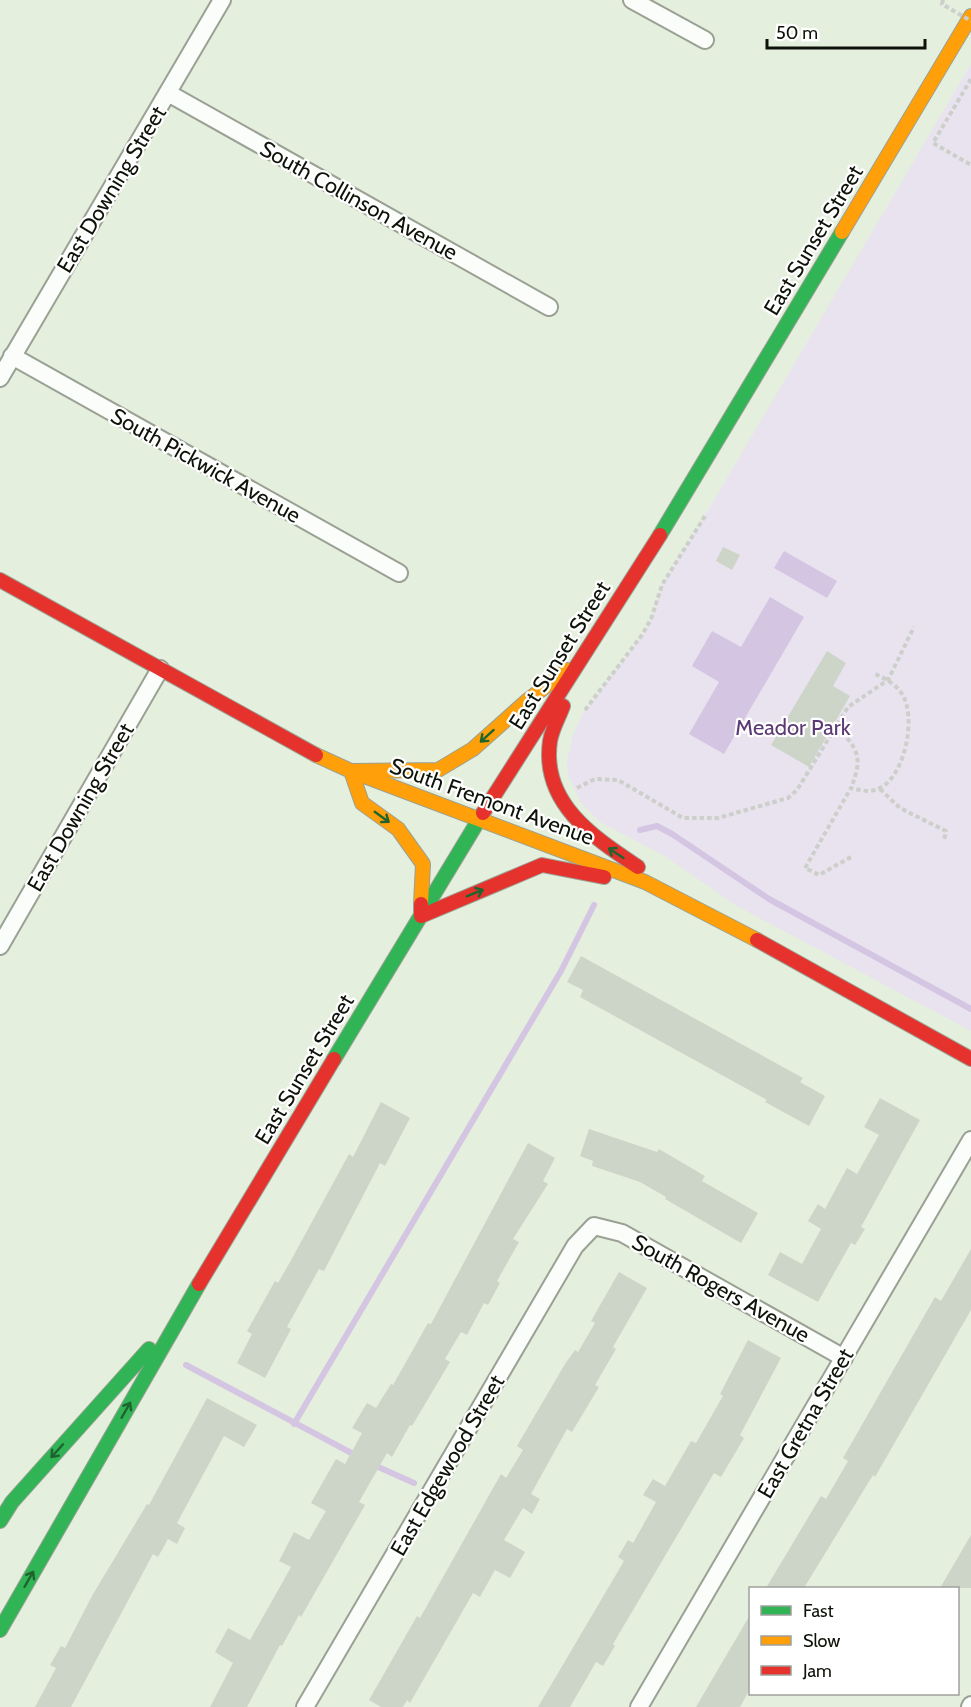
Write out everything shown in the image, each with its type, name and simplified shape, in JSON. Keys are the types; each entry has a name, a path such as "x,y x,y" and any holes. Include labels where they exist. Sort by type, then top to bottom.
{"main road":[{"name":"East Sunset Street","path":"0,1628 181,1314 480,818 675,512 971,16"},
{"name":"South Fremont Avenue","path":"0,580 286,739 351,771 587,858 661,890 971,1059"},
{"path":"581,659 528,700 473,749 438,770 351,771 362,803 398,829 423,864 421,916 542,865 590,873 648,890 661,890"},
{"path":"581,659 550,741 550,777 568,811 589,835 644,870 661,890"},
{"name":"East Sunset Street","path":"0,1521 12,1502 181,1314"}],"street":[{"name":"East Downing Street","path":"0,378 222,0"},
{"path":"632,0 705,40"},
{"name":"South Collinson Avenue","path":"168,93 549,307"},
{"name":"South Pickwick Avenue","path":"12,357 399,573"},
{"name":"East Downing Street","path":"3,936 160,669"},
{"name":"East Gretna Street","path":"639,1707 971,1140"},
{"name":"South Rogers Avenue","path":"594,1226 622,1233 844,1358"},
{"name":"East Edgewood Street","path":"304,1707 569,1257 594,1226"}],"path":[{"path":"943,0 942,4 971,21"},
{"path":"971,79 933,143 971,165"},
{"path":"584,713 642,635 651,619 662,585 705,516"},
{"path":"571,782 574,790 595,779 618,780 683,818 718,818 788,798 797,790 848,707 888,680 914,627"},
{"path":"851,788 868,792 880,789 892,778 908,738 910,722 902,694 888,680 873,673"},
{"path":"837,726 856,751 859,760 858,770 851,788 806,868 819,875 851,856"},
{"path":"880,789 900,808 946,831 944,841"}],"green space":[{"name":"Meador Park","path":"971,64 971,1031 737,906 663,855 600,822 581,803 568,774 567,762 573,735 583,713 642,635 651,619 662,585"}],"shaded area":[{"path":"784,551 837,581 827,598 774,568"},
{"path":"770,597 804,617 724,754 689,734 719,682 692,666 712,631 741,647"}],"building":[{"path":"723,547 740,555 732,570 716,561"},
{"path":"827,651 846,663 833,686 850,696 809,767 771,745"},
{"path":"581,956 803,1078 800,1082 825,1096 809,1126 765,1102 767,1100 580,997 583,990 567,982"},
{"path":"880,1098 920,1120 861,1227 865,1229 855,1245 851,1243 818,1302 768,1275 780,1252 802,1264 821,1229 808,1221 818,1204 825,1209 847,1168 857,1174 879,1135 864,1127"},
{"path":"381,1102 410,1118 385,1166 380,1163 324,1271 319,1269 287,1327 291,1329 265,1378 237,1363 252,1334 247,1331 275,1281 278,1283 349,1154 353,1157"},
{"path":"589,1129 657,1152 659,1149 705,1176 702,1181 758,1213 741,1243 640,1182 592,1166 593,1161 580,1156"},
{"path":"528,1143 555,1158 543,1181 548,1184 513,1239 519,1242 497,1281 500,1283 488,1305 484,1303 467,1335 461,1332 445,1359 450,1362 412,1426 410,1425 392,1457 387,1453 359,1502 365,1505 301,1617 299,1615 282,1646 280,1645 247,1707 210,1707 233,1663 215,1652 228,1628 250,1640 291,1567 279,1561 294,1532 309,1540 326,1511 311,1503 336,1459 345,1464 362,1433 352,1428 367,1403 376,1408 391,1384 393,1385 428,1323 431,1324"},
{"path":"971,1249 971,1310 875,1477 873,1475 805,1587 767,1587 821,1496 826,1499 848,1461 843,1458 935,1297 941,1301"},
{"path":"619,1272 647,1288 613,1347 616,1349 595,1385 599,1387 572,1432 567,1429 531,1494 540,1499 532,1514 523,1508 504,1540 525,1552 510,1578 495,1570 480,1597 473,1593 410,1703 407,1700 403,1707 381,1707 369,1700 417,1616 420,1618 501,1474 506,1478 523,1450 517,1446 565,1364 575,1350 578,1352 595,1323 591,1321"},
{"path":"748,1340 781,1358 740,1435 744,1438 721,1477 714,1473 613,1644 615,1646 603,1666 596,1662 570,1707 538,1707 624,1561 618,1557 628,1540 633,1543 656,1502 643,1495 653,1479 665,1486 691,1441 696,1443 723,1396 720,1394"},
{"path":"207,1398 257,1425 244,1447 224,1436 177,1523 185,1528 177,1544 168,1539 158,1557 153,1554 71,1707 35,1707 56,1668 50,1665 61,1646 65,1648 92,1596 147,1504 149,1505"},
{"path":"971,1535 971,1588 941,1587"},
{"path":"749,1617 749,1691 740,1707 696,1707"}],"waterway":[{"path":"640,830 657,826 672,834 769,899 971,1009"},
{"path":"294,1424 561,971 594,905"},
{"path":"186,1365 357,1456"},
{"path":"374,1465 414,1483"}],"traffic: fast":[{"path":"660,535 842,232"},
{"path":"334,1059 483,813"},
{"path":"0,1630 199,1284"},
{"path":"0,1521 12,1502 149,1349"}],"traffic: slow":[{"path":"842,232 971,16"},
{"path":"421,904 423,864 398,829 362,803 351,771 438,770 473,749 528,700 567,670"},
{"path":"316,755 351,771 645,882 757,940"}],"traffic: jam":[{"path":"483,813 660,535"},
{"path":"0,580 316,755"},
{"path":"563,706 550,741 549,763 554,783 562,800 574,816 604,843 638,867"},
{"path":"421,904 421,916 542,865 604,877"},
{"path":"757,940 971,1059"},
{"path":"199,1284 334,1059"}]}
